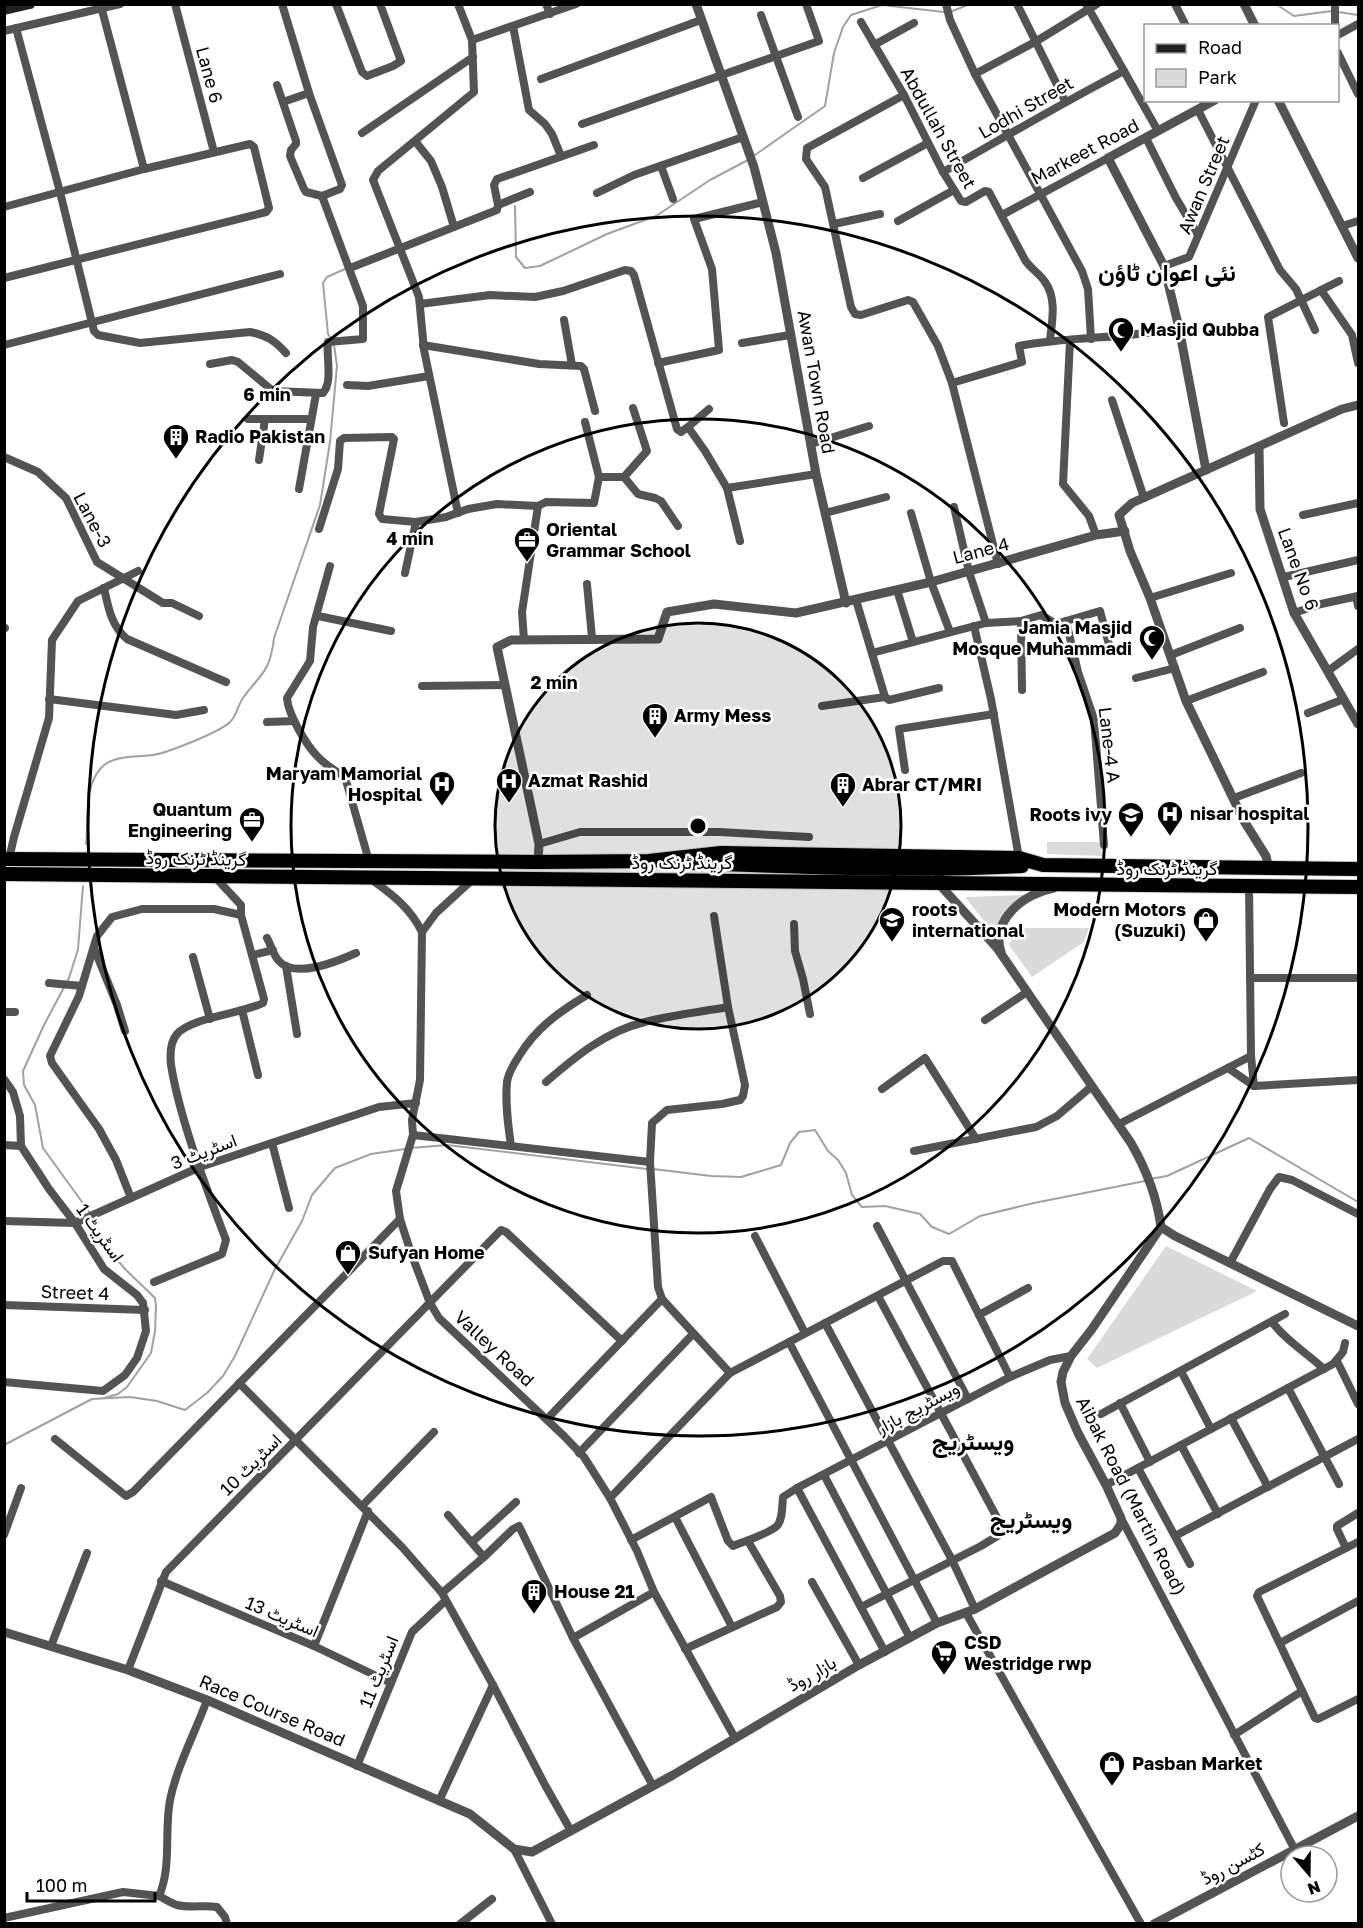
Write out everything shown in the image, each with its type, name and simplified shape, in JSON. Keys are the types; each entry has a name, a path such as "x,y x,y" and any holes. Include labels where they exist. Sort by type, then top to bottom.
{"highway":[{"name":"گرینڈ ٹرنک روڈ","path":"649,861 721,853 1019,858 1043,865"},
{"name":"گرینڈ ٹرنک روڈ","path":"7,859 649,861 808,867 987,868 1043,865 1359,869"},
{"name":"گرینڈ ٹرنک روڈ","path":"4,874 1065,886 1359,887"}],"main road":[{"path":"4,10 30,4"}],"street":[{"path":"4,31 120,4"},
{"name":"Lane 6","path":"175,4 214,152"},
{"path":"277,85 296,141 290,153 306,192 322,196 342,187 309,93 282,4"},
{"path":"336,4 362,72 367,76 393,66 401,60 380,4"},
{"path":"458,4 472,40 474,92 378,171 373,180 420,304 423,345 458,513"},
{"path":"546,4 550,14"},
{"path":"472,40 576,4"},
{"path":"582,124 819,40 806,4"},
{"path":"946,4 950,20 975,74 1083,271 1088,289 1090,339"},
{"path":"1017,4 1065,101"},
{"path":"975,74 1035,42 1087,7 1097,4"},
{"path":"1175,4 1185,24"},
{"path":"1244,4 1254,24"},
{"path":"1335,4 1335,24"},
{"name":"Awan Town Road","path":"696,5 754,167 776,253 816,474 846,603"},
{"path":"1087,7 1158,131"},
{"path":"102,10 144,169"},
{"path":"761,15 798,117"},
{"path":"541,79 701,20"},
{"name":"Abdullah Street","path":"861,22 904,95 943,172 963,203 987,190 1025,260 1032,270 1046,282 1053,313 1050,340"},
{"path":"874,45 914,23"},
{"path":"1339,34 1359,24"},
{"path":"513,26 529,110 545,124 552,134 561,156"},
{"path":"16,28 94,331 98,335 140,343 250,332 262,334 274,340 286,353"},
{"path":"1339,55 1359,94"},
{"path":"362,133 473,57"},
{"name":"Lodhi Street","path":"943,172 1065,101 1124,71"},
{"path":"283,102 309,93"},
{"path":"904,95 807,148 806,159 825,187 851,307 855,314 861,315 908,300 913,302 938,346 952,383 998,564"},
{"name":"Markeet Road","path":"1002,215 1212,102"},
{"name":"Awan Street","path":"1164,266 1188,259 1255,102"},
{"path":"1279,102 1359,258"},
{"path":"1198,110 1280,270 1296,289 1315,330"},
{"path":"597,193 634,175 743,137"},
{"path":"1146,138 1176,198 1198,235"},
{"path":"414,141 431,161 442,187 454,227"},
{"path":"863,178 928,143"},
{"path":"4,207 144,169 252,144 268,211 4,278"},
{"path":"350,268 497,210 494,185 497,179 594,146"},
{"path":"1108,158 1164,266 1179,328 1206,470"},
{"path":"660,166 673,199"},
{"path":"898,221 954,190"},
{"path":"498,205 530,192"},
{"path":"210,364 235,360 273,391 316,394 326,392 327,345 330,340 363,339 363,306 322,196"},
{"path":"658,363 719,350 712,269 694,219 763,202"},
{"path":"834,224 880,214"},
{"path":"1342,226 1359,221"},
{"path":"420,304 490,296 535,297 563,291 625,270 632,271 677,429 681,432 709,409"},
{"path":"4,345 280,274"},
{"path":"1284,423 1268,317 1339,281"},
{"path":"1321,290 1352,335 1359,363"},
{"path":"564,320 572,365"},
{"path":"952,383 1022,362 1019,346 1050,340 1070,341 1149,334 1179,328"},
{"path":"742,343 790,335"},
{"path":"1070,341 1063,484 1089,516 1096,536"},
{"path":"423,345 539,364 583,367 595,411"},
{"path":"347,386 368,386 429,376"},
{"path":"299,489 316,394"},
{"path":"1112,400 1144,498"},
{"path":"1269,869 1266,856 1244,821 1186,701 1150,598 1130,551 1119,515 1132,503 1342,409 1359,405"},
{"path":"599,477 624,477 647,451 633,408"},
{"path":"248,418 311,419"},
{"path":"259,460 265,419"},
{"path":"320,529 338,468 340,441 344,438 394,439 379,514 382,519 416,522 497,504 538,506 546,502 594,503 599,477 585,422"},
{"path":"811,444 869,426"},
{"path":"688,427 727,488 740,541"},
{"name":"Lane No 6","path":"1259,447 1260,509 1294,613 1359,724"},
{"name":"Lane-3","path":"4,457 38,472 66,498 97,562 163,603 172,603 199,616"},
{"path":"727,488 816,474"},
{"path":"624,477 638,494 661,501 678,526"},
{"path":"825,513 886,497"},
{"path":"1303,515 1359,503"},
{"path":"524,640 522,612 538,506"},
{"path":"954,507 969,572 986,623"},
{"path":"911,513 931,582 950,632"},
{"path":"405,573 416,522"},
{"name":"Lane 4","path":"592,638 658,639 667,612 714,604 796,613 846,603 969,572 1096,536 1125,531"},
{"path":"1284,577 1359,560"},
{"path":"330,566 318,616 313,627 310,662 287,698 294,721 316,755 328,767 345,777 369,861"},
{"path":"7,859 49,718 52,640 78,601 138,571"},
{"path":"1150,598 1231,573"},
{"path":"538,862 539,844 496,647 511,640 592,638 587,584"},
{"path":"104,588 114,623 127,639 226,682"},
{"path":"897,590 913,642"},
{"path":"1294,613 1357,596 1359,606"},
{"path":"856,600 885,697"},
{"path":"872,652 986,623 1021,621 1041,615 1056,624 1100,612 1111,652"},
{"path":"318,616 391,632"},
{"path":"1021,621 1022,690"},
{"name":"Lane-4 A","path":"1066,621 1078,672 1094,719 1104,845"},
{"path":"974,626 994,714 1019,858"},
{"path":"1171,655 1240,628"},
{"path":"1328,671 1359,649"},
{"path":"1136,678 1175,668"},
{"path":"1186,701 1263,672"},
{"path":"422,686 505,685"},
{"path":"822,706 885,697 889,700 939,688"},
{"path":"49,699 176,715 204,710"},
{"path":"1308,713 1344,699"},
{"path":"905,770 898,729 994,714"},
{"path":"267,722 294,721"},
{"path":"1234,798 1301,772"},
{"path":"539,844 580,832 719,832 809,837"},
{"path":"4,836 14,837"},
{"path":"940,868 939,884 1004,958 1119,1124 1146,1170 1159,1210 1161,1227 1359,1326"},
{"path":"154,1282 222,1254 226,1240 183,1114 171,1064 172,1043 184,1029 258,1005 263,1003 264,999 241,915 241,904 215,877"},
{"path":"370,879 400,901 416,920 422,932 436,913 474,879"},
{"path":"1004,958 998,937 1002,924 1012,910 1028,899 1050,889 1065,886"},
{"path":"1249,886 1251,1056 1254,1086"},
{"path":"131,1198 116,1160 99,1129 51,1059 82,986 97,936 112,917 142,909 214,909 241,915"},
{"path":"714,916 728,1007 745,1085 743,1096 740,1100 722,1104 667,1110 652,1123 650,1167 658,1287 662,1299 730,1373"},
{"path":"794,924 795,951 810,1014"},
{"name":"Valley Road","path":"422,932 420,1080 412,1120 412,1140 396,1191 400,1220 430,1303 439,1318 547,1419 579,1453 610,1498 654,1592 735,1738"},
{"path":"267,938 278,960 286,966 317,967 356,953"},
{"path":"93,948 117,1005 124,1031"},
{"path":"253,955 273,950"},
{"path":"193,957 210,1019"},
{"path":"286,966 297,1034"},
{"path":"1250,978 1359,978"},
{"path":"50,983 82,986"},
{"path":"985,1020 1027,992"},
{"path":"511,1146 507,1120 507,1079 515,1063 540,1028 558,1013 587,995"},
{"path":"546,1082 578,1054 610,1035 643,1022 728,1007"},
{"path":"242,1010 258,1075"},
{"path":"4,1012 15,1012"},
{"path":"1119,1124 1251,1056"},
{"path":"882,1089 925,1058 976,1139"},
{"path":"1228,1068 1254,1086 1359,1080"},
{"path":"4,1078 13,1092 20,1116 21,1146 4,1145"},
{"path":"914,1151 1036,1127 1057,1116 1092,1086"},
{"name":"اسٹریٹ 3","path":"4,1221 75,1223 200,1167 379,1107 416,1103"},
{"path":"412,1140 511,1146 650,1167"},
{"path":"272,1143 289,1208"},
{"name":"اسٹریٹ 1","path":"21,1146 104,1269 136,1295 143,1303 145,1310"},
{"path":"1230,1263 1269,1189 1279,1177 1292,1180 1359,1214"},
{"path":"55,1439 126,1496 133,1492 400,1220"},
{"path":"877,1226 968,1399"},
{"name":"Aibak Road (Martin Road)","path":"1161,1227 1071,1356 1063,1372 1061,1390 1078,1433 1292,1844"},
{"name":"اسٹریٹ 10","path":"128,1670 166,1572 501,1230 506,1232 622,1341"},
{"path":"755,1236 805,1333"},
{"path":"610,1498 730,1373 943,1261 952,1261 1010,1377"},
{"path":"979,1315 1028,1288"},
{"path":"861,1608 999,1535 1002,1527 878,1296"},
{"path":"547,1419 662,1299"},
{"name":"Street 4","path":"4,1305 145,1310"},
{"path":"4,1382 103,1391 125,1375 137,1358 146,1331 145,1310"},
{"path":"1101,1414 1285,1314"},
{"path":"1272,1322 1285,1338 1323,1369"},
{"path":"825,1323 952,1560 975,1609"},
{"path":"579,1453 693,1334"},
{"path":"789,1342 937,1623"},
{"path":"1106,1485 1323,1369 1337,1360 1346,1343"},
{"name":"ویسٹریج بازار","path":"748,1540 777,1526 780,1521 783,1497 797,1488 1010,1377 1050,1360 1071,1356"},
{"path":"1337,1360 1359,1404"},
{"path":"1181,1371 1211,1429"},
{"path":"239,1383 402,1546 443,1597 572,1831"},
{"path":"1288,1388 1339,1484"},
{"path":"1120,1403 1150,1462"},
{"path":"1231,1418 1268,1487"},
{"path":"314,1646 365,1509 434,1432"},
{"path":"1175,1536 1359,1439"},
{"path":"1181,1445 1218,1514"},
{"path":"1138,1468 1190,1564"},
{"path":"824,1475 910,1638"},
{"path":"4,1535 21,1488"},
{"path":"797,1488 885,1652"},
{"path":"631,1540 711,1497 728,1541 733,1546 748,1540 780,1596 781,1602 777,1607 685,1649"},
{"path":"472,1542 516,1502"},
{"path":"1346,1548 1337,1526 1359,1513"},
{"path":"448,1515 484,1557"},
{"path":"675,1517 732,1628"},
{"name":"بازار روڈ","path":"514,1849 532,1852 572,1831 859,1665 937,1623 966,1614 1107,1539 1119,1528 1122,1518"},
{"name":"اسٹریٹ 11","path":"357,1766 412,1632 443,1597 513,1529 519,1526 573,1638"},
{"path":"1359,1542 1257,1594 1315,1718 1359,1699"},
{"path":"51,1646 87,1553"},
{"name":"اسٹریٹ 13","path":"161,1581 314,1646 391,1683"},
{"path":"812,1582 859,1665"},
{"path":"653,1786 573,1638 654,1592"},
{"path":"1280,1643 1359,1601"},
{"path":"966,1614 1141,1923"},
{"name":"Race Course Road","path":"4,1632 128,1670 207,1700 470,1814 514,1849"},
{"path":"439,1801 493,1685"},
{"path":"1234,1735 1302,1691"},
{"path":"159,1896 165,1883 170,1800 182,1762 207,1700"},
{"name":"کٹسن روڈ","path":"1306,1844 1359,1816"},
{"path":"514,1849 552,1923"},
{"name":"کٹسن روڈ","path":"1154,1923 1279,1858"},
{"path":"4,1918 123,1892 159,1896 175,1905 201,1904 217,1907 227,1923"},
{"path":"460,1923 492,1899"}],"green space":[{"path":"1047,842 1100,842 1102,856 1047,854"},
{"path":"1025,895 1000,922 995,934 965,897"},
{"path":"1017,928 1089,928 1084,942 1032,977 1009,945"},
{"path":"1166,1246 1257,1291 1097,1368 1087,1359"}],"waterway":[{"path":"950,12 970,4"},
{"path":"1276,4 1294,16 1332,11"},
{"path":"752,157 825,106 834,53 843,27 851,15 882,5 944,12"},
{"path":"1338,12 1358,15"},
{"path":"515,206 516,257 525,268 540,266 607,234 656,216 710,180 748,160"},
{"path":"331,339 328,334 323,283 327,277 345,269"},
{"path":"86,844 89,795 91,785 101,768 118,759 153,755 170,750 224,726 232,720 243,698 267,666 274,638 320,505 330,442 337,366 334,345"},
{"path":"83,886 78,949 69,978 23,1071 24,1085 35,1105 43,1148 90,1213"},
{"path":"653,1169 741,1177 781,1165 790,1143 799,1132 815,1130 846,1173 852,1195 862,1207 885,1206 920,1214 932,1227 949,1234 980,1216 1145,1181"},
{"path":"1150,1179 1167,1176 1249,1138 1358,1202"},
{"path":"411,1148 447,1145 647,1169"},
{"path":"4,1445 92,1399 130,1397 157,1401 185,1410 207,1393 223,1376 235,1356 275,1269 302,1221 312,1195 335,1168 371,1154 405,1149"},
{"path":"92,1218 109,1250 155,1298 156,1307 151,1353 127,1387 118,1394 104,1398"}],"place":[{"name":"Masjid Qubba","path":"1121,353"},
{"name":"Radio Pakistan","path":"176,460"},
{"name":"Oriental Grammar School","path":"527,563"},
{"name":"Jamia Masjid Mosque Muhammadi","path":"1152,661"},
{"name":"Army Mess","path":"655,739"},
{"name":"Azmat Rashid","path":"509,804"},
{"name":"Maryam Mamorial Hospital","path":"442,807"},
{"name":"Abrar CT/MRI","path":"843,808"},
{"name":"nisar hospital","path":"1170,837"},
{"name":"Roots ivy","path":"1131,838"},
{"name":"Quantum Engineering","path":"252,843"},
{"name":"roots international","path":"892,943"},
{"name":"Modern Motors (Suzuki)","path":"1206,943"},
{"name":"Sufyan Home","path":"348,1276"},
{"name":"House 21","path":"534,1615"},
{"name":"CSD Westridge rwp","path":"944,1676"},
{"name":"Pasban Market","path":"1112,1787"}],"district":[{"name":"نئی اعوان ٹاؤن","path":"1167,273"},
{"name":"ویسٹریج","path":"973,1442"},
{"name":"ویسٹریج","path":"1031,1520"}]}
